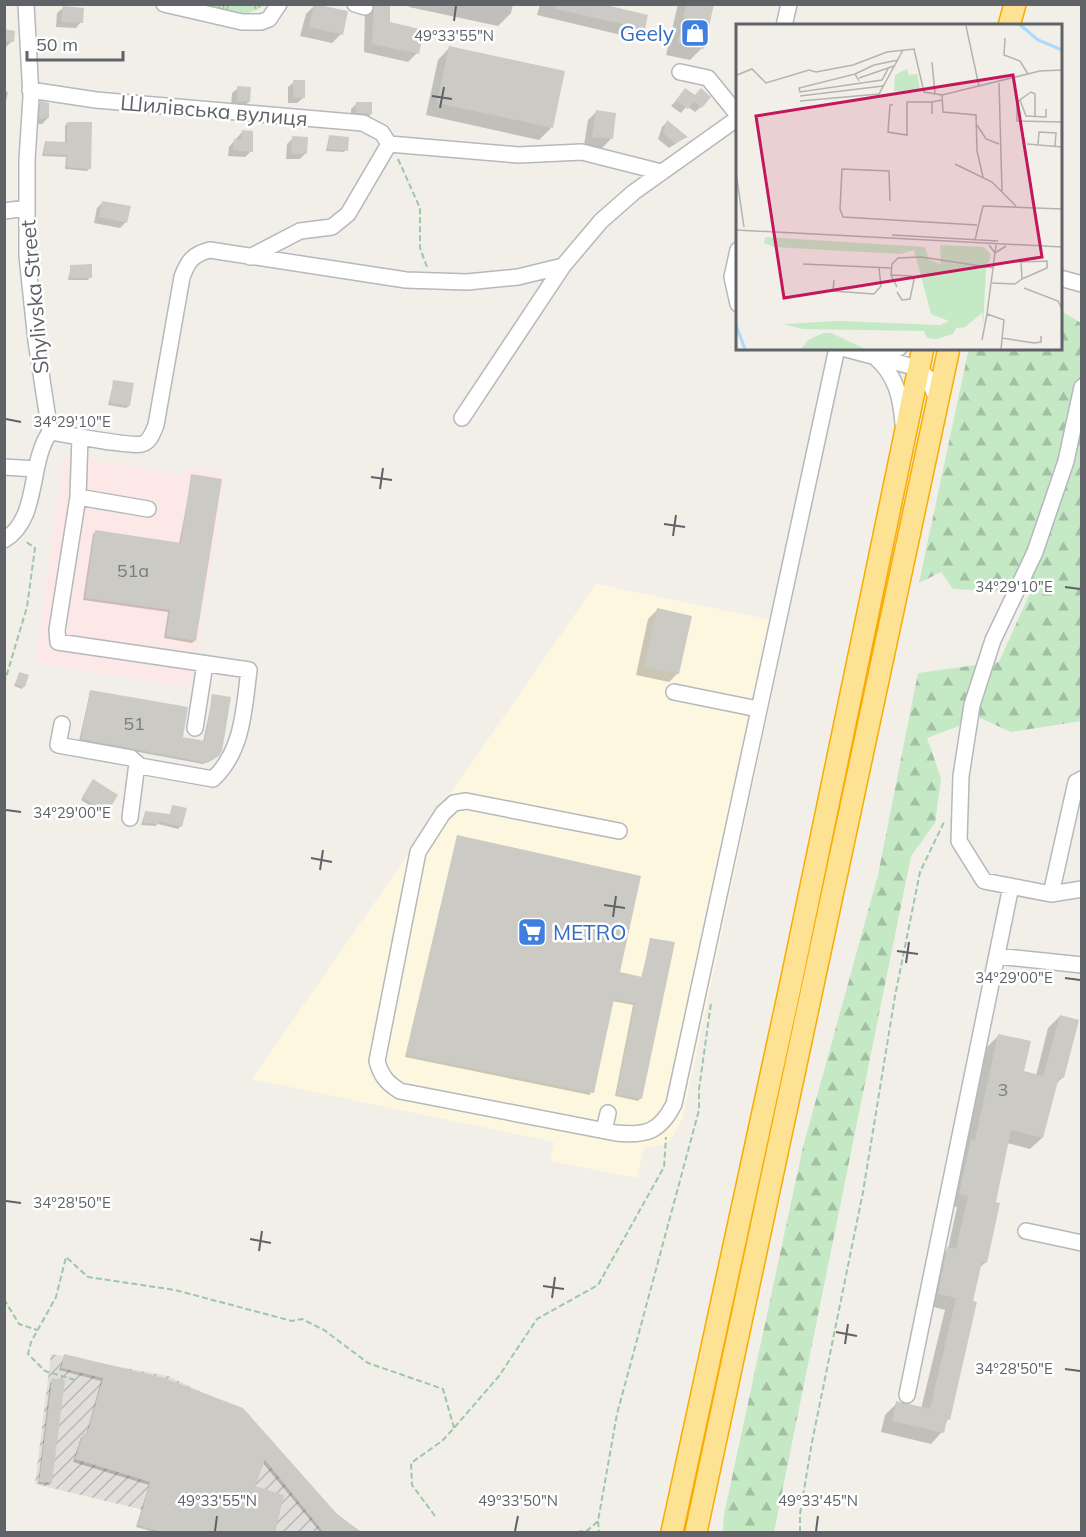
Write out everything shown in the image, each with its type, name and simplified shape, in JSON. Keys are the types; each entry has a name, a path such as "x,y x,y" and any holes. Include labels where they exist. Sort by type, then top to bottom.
{"highway":[{"path":"1010,24 1018,4"},
{"path":"1017,24 1018,4"},
{"path":"696,1533 807,1022 949,350"},
{"path":"672,1533 792,978 920,358"}],"street":[{"name":"Shylivska Street","path":"4,211 27,208 30,90 26,4"},
{"path":"164,4 252,22 269,19 279,4"},
{"path":"784,24 789,4"},
{"path":"680,72 708,78 736,113"},
{"name":"Шилівська вулиця","path":"30,90 96,100 363,123 382,133 389,144"},
{"path":"462,418 563,266 601,221 661,172 736,117"},
{"path":"250,257 300,231 332,226 348,214 389,144 518,155 582,152 661,172"},
{"path":"10,537 24,518 43,443 50,432 27,255 27,208"},
{"path":"50,432 141,444 148,440 156,425 182,277 188,261 199,253 210,250 406,280 467,282 518,277 563,266"},
{"path":"736,259 732,277 736,295"},
{"path":"619,831 466,801 449,807 418,852 377,1060 380,1073 387,1083 400,1092 604,1131 644,1133 657,1128 667,1119 674,1104 837,350"},
{"path":"849,350 875,357 920,358 937,361 947,350"},
{"path":"875,357 894,350"},
{"path":"875,357 892,374 898,391 904,433"},
{"path":"920,358 938,400"},
{"path":"1082,387 1066,462 1035,552 993,640 972,705 961,776 959,841 984,881 1051,894 1082,889"},
{"path":"62,724 58,745 132,758 140,766 213,779 222,771 240,738 249,670 58,642 57,630 78,497 80,437"},
{"path":"4,467 36,469"},
{"path":"78,497 148,509"},
{"path":"195,728 205,664"},
{"path":"674,692 758,709"},
{"path":"130,818 137,763"},
{"path":"1051,894 1076,782 1082,779"},
{"path":"907,1395 1011,886"},
{"path":"997,956 1082,965"},
{"path":"604,1131 608,1113"},
{"path":"1026,1231 1082,1243"}],"path":[{"path":"389,144 420,208 420,248 425,264 438,281"},
{"path":"4,684 27,607 35,548 10,537"},
{"path":"800,1533 800,1514 812,1442 863,1192 895,996 920,872 946,817"},
{"path":"598,1533 598,1521 617,1414 699,1110 699,1089 712,998"},
{"path":"435,1516 412,1485 411,1463 442,1441 454,1428 499,1376 537,1319 598,1285 664,1167 667,1119"},
{"path":"75,1380 45,1371 28,1354 30,1342 56,1297 66,1257 88,1277 175,1290 292,1321 302,1319 324,1330 368,1363 442,1389 454,1428"},
{"path":"4,1299 19,1324 37,1330"},
{"path":"577,1533 588,1530 598,1521"}],"shaded area":[{"path":"64,455 183,475 185,467 225,474 191,687 35,663"},
{"path":"596,584 787,623 683,1117 672,1138 665,1144 644,1148 637,1178 550,1161 554,1142 252,1079"},
{"path":"51,1354 168,1376 248,1414 351,1532 152,1532 156,1513 35,1484"}],"green space":[{"path":"197,5 265,5 247,14"},
{"path":"1062,312 1081,323 1081,721 1011,732 980,718 927,738 941,778 935,823 911,856 774,1532 723,1532 724,1515 803,1147 878,875 918,673 999,662 1030,593 953,589 941,572 919,583 969,350 1062,350"}],"building":[{"path":"314,4 348,11 343,35 309,27"},
{"path":"374,4 390,4 390,22 424,30 419,54 372,44"},
{"path":"555,4 602,4 648,15 645,29 555,9"},
{"path":"686,4 714,4 704,49 678,43"},
{"path":"63,6 84,8 83,23 61,22"},
{"path":"4,29 15,31 14,42 4,41"},
{"path":"449,46 565,71 553,128 437,103"},
{"path":"293,80 305,80 305,98 293,98"},
{"path":"237,86 251,87 250,102 237,101"},
{"path":"685,88 695,95 701,88 711,97 702,108 694,101 688,109 676,100"},
{"path":"40,101 49,103 49,118 39,119"},
{"path":"356,102 372,102 372,114 356,113"},
{"path":"596,110 616,113 613,139 592,137"},
{"path":"667,120 688,137 675,143 663,133"},
{"path":"67,122 92,122 91,169 67,167 67,155 44,154 45,141 67,142"},
{"path":"242,130 253,131 253,152 233,150 234,139 241,140"},
{"path":"329,135 349,137 348,151 328,149"},
{"path":"292,136 308,137 307,154 291,154"},
{"path":"102,201 131,206 127,223 99,217"},
{"path":"92,264 92,278 70,278 70,265"},
{"path":"113,380 134,383 130,406 110,403"},
{"path":"191,474 222,479 196,641 166,636 170,610 85,598 95,530 181,543"},
{"path":"657,608 692,616 679,674 644,666"},
{"path":"19,672 29,675 25,687 15,684"},
{"path":"90,690 188,707 183,737 205,741 212,694 231,697 222,751 219,756 207,763 81,739"},
{"path":"93,779 118,795 107,813 82,797"},
{"path":"172,805 187,808 182,827 159,821 159,824 143,823 145,811 170,814"},
{"name":"METRO","path":"457,835 641,876 620,972 642,977 650,938 675,942 642,1099 617,1094 635,1003 614,999 594,1093 406,1055"},
{"path":"1060,1015 1079,1020 1064,1078 1059,1077 1043,1138 1011,1130 996,1202 1000,1203 987,1263 982,1262 973,1301 977,1302 950,1420 947,1419 944,1433 892,1421 896,1401 930,1409 956,1298 938,1294 947,1247 956,1249 968,1196 959,1194 971,1139 975,1140 998,1034 1031,1041 1024,1071 1043,1076"},
{"path":"64,1354 164,1378 243,1408 338,1515 363,1533 324,1533 265,1460 255,1486 284,1495 275,1533 163,1533 138,1525 150,1482 75,1459 83,1433 87,1434 103,1378 61,1368"},
{"path":"52,1378 65,1380 52,1483 39,1482"}],"place":[{"name":"Geely","path":"695,33"},
{"name":"METRO","path":"532,932"}]}
